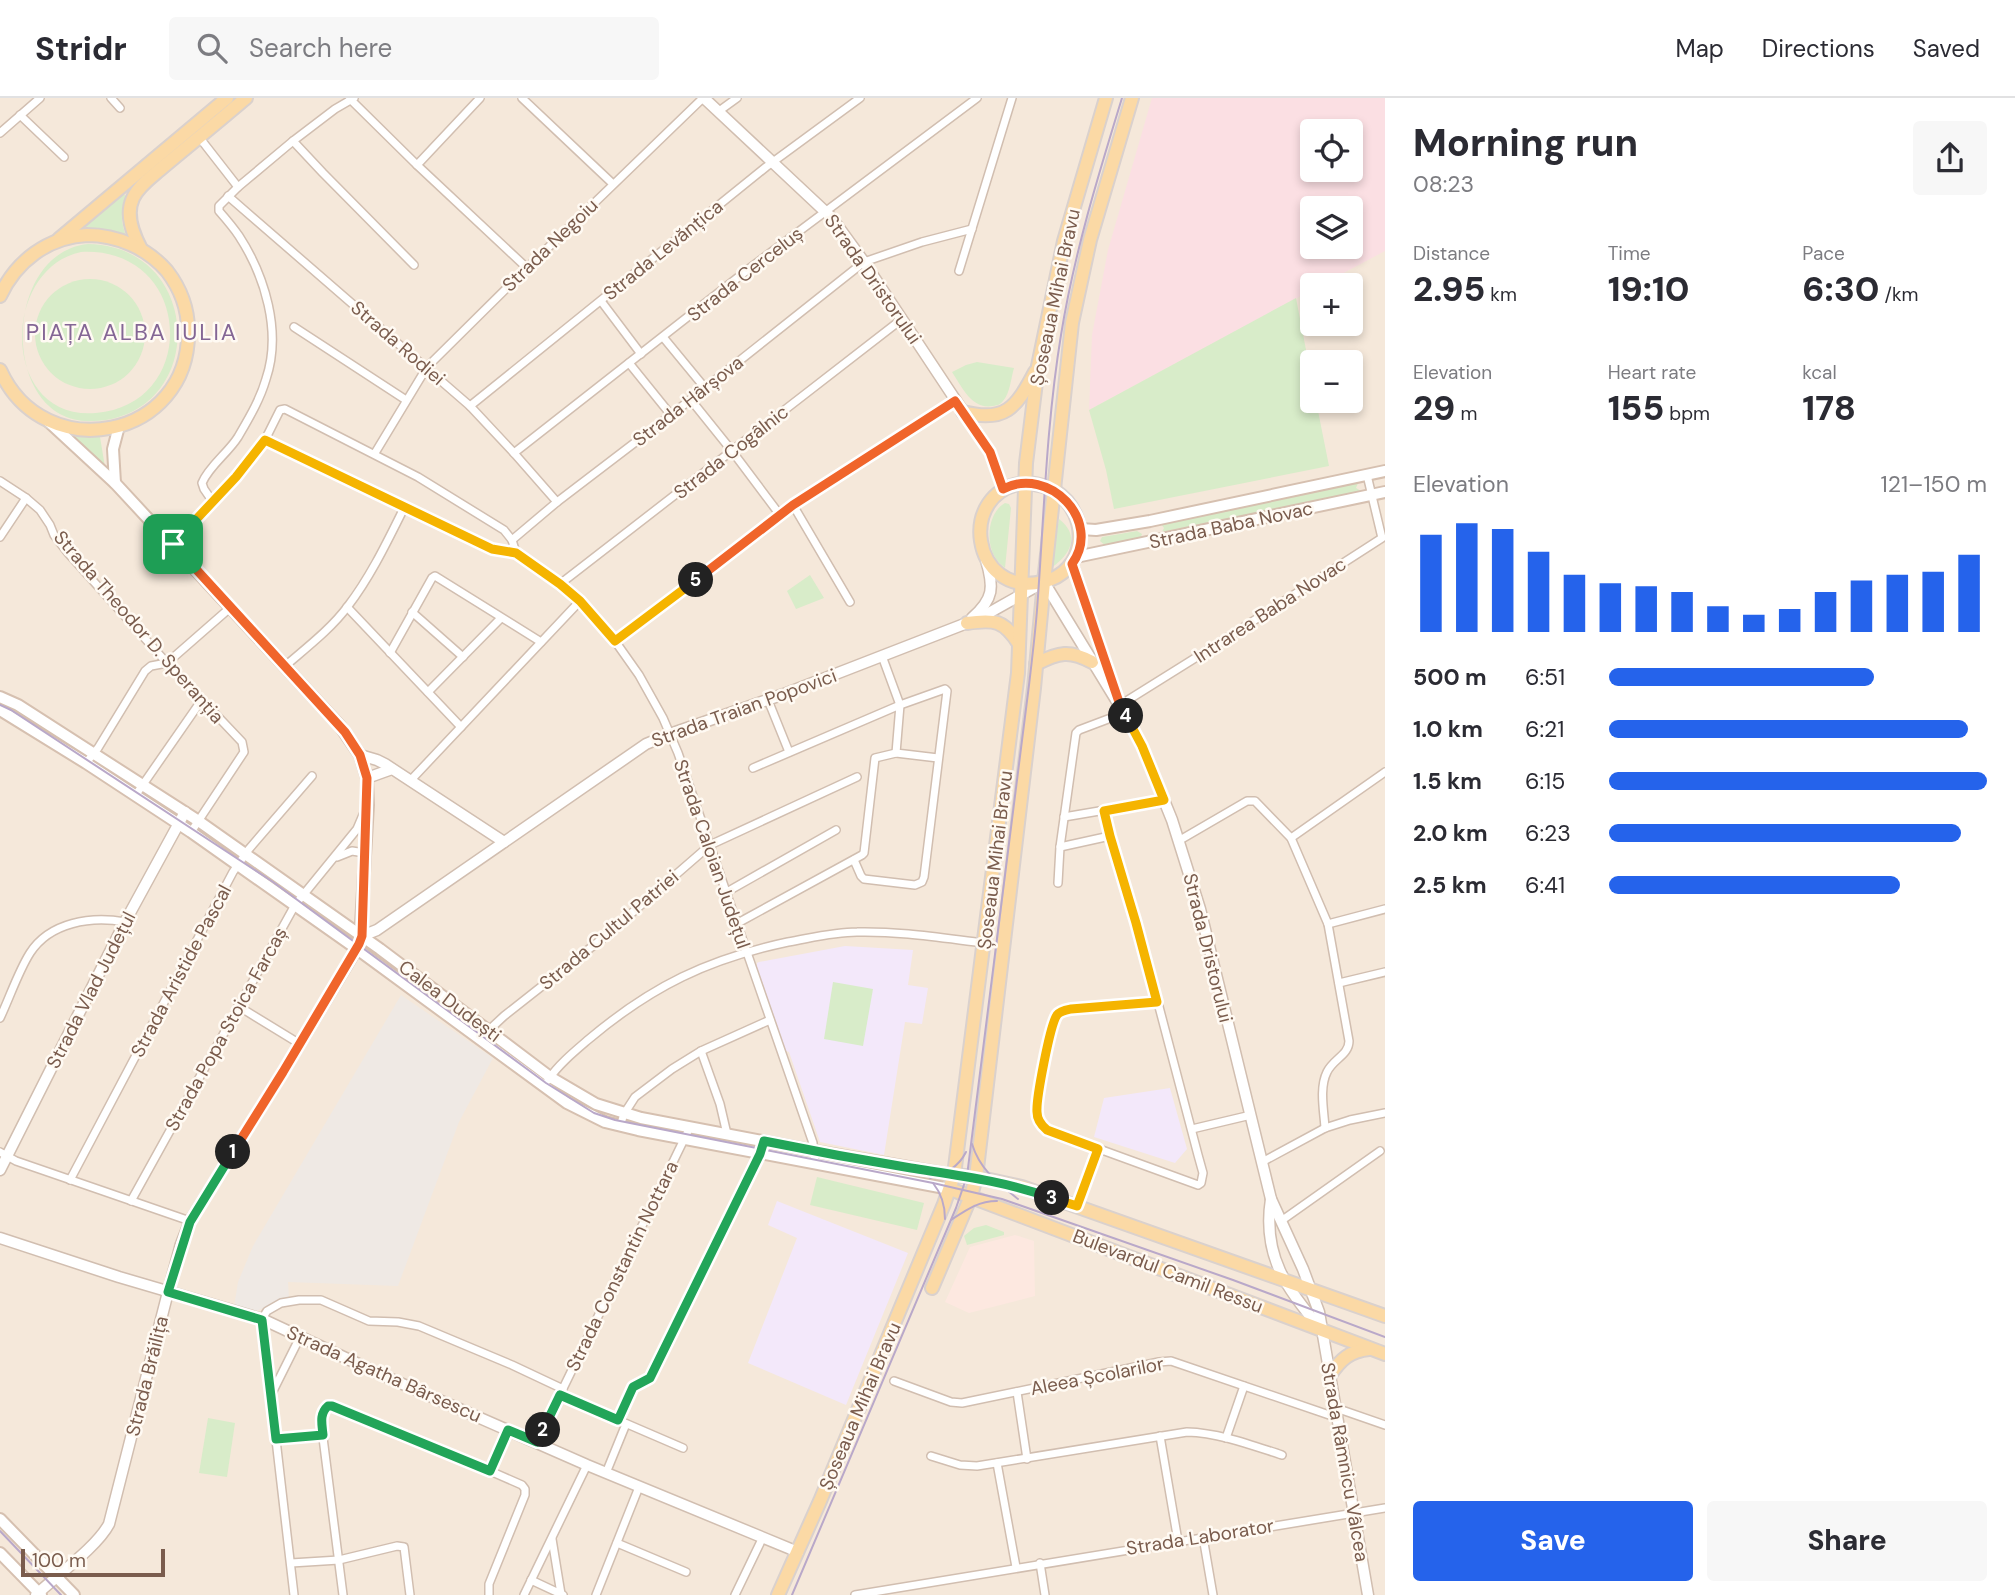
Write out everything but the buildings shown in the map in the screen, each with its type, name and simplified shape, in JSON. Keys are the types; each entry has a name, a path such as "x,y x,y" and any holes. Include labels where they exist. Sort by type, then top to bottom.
{"main road":[{"path":"56,242 227,98"},
{"path":"141,250 130,218 135,194 246,98"},
{"name":"Șoseaua Mihai Bravu","path":"778,1595 799,1552 954,1175 1017,690 1025,483 1038,366 1064,241 1106,98"},
{"name":"Șoseaua Mihai Bravu","path":"932,1288 971,1196 976,1177 1036,664 1068,350 1077,298 1105,187 1132,98"},
{"path":"0,296 3,286 27,259 56,242 78,236 119,239 141,250 161,265 178,288 186,313 188,343 180,372 168,393 146,413 119,426 81,430 46,420"},
{"path":"959,406 983,416 1001,414 1018,399 1038,366"},
{"path":"0,370 19,400 46,420 115,483 173,544 341,726 360,755 367,778 368,804 362,936 357,949"},
{"path":"115,483 113,449 119,426"},
{"name":"Strada Baba Novac","path":"1080,529 1096,530 1150,521 1385,471"},
{"path":"1025,483 1054,490 1070,505 1076,517 1080,529 1079,548 1074,560 1054,578 1021,589 994,570 986,559 979,541 982,518 988,505 1003,489 1025,483"},
{"name":"Strada Baba Novac","path":"1074,560 1385,492"},
{"path":"967,623 993,621 1004,625 1019,644"},
{"path":"1036,664 1056,654 1065,653 1078,654 1093,662"},
{"name":"Calea Dudești","path":"0,697 18,705 197,820 303,894 489,1030 547,1082 591,1116 620,1126 950,1189"},
{"name":"Calea Dudești","path":"0,710 191,832 481,1040 547,1082 624,1114 815,1152 954,1175"},
{"path":"959,1142 980,1144"},
{"name":"Bulevardul Camil Ressu","path":"954,1175 1014,1186 1077,1206 1385,1316"},
{"path":"1005,1209 1014,1186"},
{"name":"Bulevardul Camil Ressu","path":"950,1189 1385,1353"},
{"path":"937,1221 958,1228"},
{"path":"1330,1375 1345,1356 1359,1350 1371,1349"},
{"path":"0,1519 74,1595"},
{"path":"0,1553 39,1594"}],"street":[{"path":"0,133 32,101 40,98"},
{"path":"111,98 120,108"},
{"path":"416,165 480,98"},
{"path":"522,98 613,184"},
{"name":"Strada Negoiu","path":"375,453 427,367 704,98"},
{"name":"Strada Dristorului","path":"704,98 827,211 990,452 1003,489"},
{"path":"719,111 737,98"},
{"name":"Strada Levănțica","path":"470,406 773,161 860,98"},
{"name":"Strada Cerceluș","path":"514,453 750,268 977,98"},
{"path":"959,271 1012,98"},
{"path":"214,502 202,483 205,476 232,447 258,402 270,366 272,334 271,315 254,264 240,237 219,211 219,206 293,141 335,109 352,99 416,165 527,268"},
{"path":"20,115 64,157"},
{"path":"199,137 238,187"},
{"path":"293,141 415,265"},
{"name":"Strada Rodiei","path":"228,196 470,406 557,502"},
{"name":"Strada Hârșova","path":"512,540 864,262 922,242 972,229"},
{"path":"600,301 640,354"},
{"name":"Strada Cogâlnic","path":"560,584 902,320"},
{"path":"294,327 406,400"},
{"path":"663,337 705,388"},
{"path":"629,363 671,415"},
{"path":"691,400 780,515"},
{"path":"615,641 793,505 959,406"},
{"path":"173,544 248,463 265,440 282,409 375,453 441,491 504,530 512,540 516,553"},
{"name":"Strada Caloian Județul","path":"265,440 492,549 516,553 580,601 615,641 639,675 670,734 815,1152 815,1164"},
{"path":"1367,475 1371,495"},
{"name":"Strada Theodor D. Speranția","path":"0,481 40,510 68,553 201,701 242,742 244,752 197,820"},
{"name":"Intrarea Baba Novac","path":"1122,709 1382,538 1371,495"},
{"path":"0,537 26,498"},
{"path":"793,505 850,602"},
{"path":"284,667 347,607 383,550 405,506"},
{"name":"Strada Traian Popovici","path":"967,623 983,607 991,593 991,574 986,559"},
{"name":"Strada Dristorului","path":"1074,560 1122,709"},
{"path":"390,653 435,576 541,642"},
{"name":"Strada Dristorului","path":"1044,582 1142,746 1180,840 1200,909 1271,1199 1311,1291 1323,1330"},
{"name":"Strada Traian Popovici","path":"362,936 377,930 634,752 670,734 768,700 967,623 987,614 1021,589"},
{"path":"410,781 580,601"},
{"path":"86,763 145,671 151,666 167,663 231,607"},
{"path":"347,607 461,727"},
{"path":"412,612 463,657"},
{"path":"428,692 501,618"},
{"path":"882,656 900,705 896,753"},
{"path":"752,768 900,705 942,689 947,691 922,882 915,885 869,881 861,876 854,860"},
{"path":"768,700 789,752"},
{"path":"135,796 201,701"},
{"path":"1058,883 1063,817 1076,733 1122,709"},
{"path":"736,924 864,853 875,758 896,753 938,758"},
{"path":"360,755 377,760 392,769 504,842"},
{"path":"367,778 392,769"},
{"path":"1291,838 1385,772"},
{"name":"Strada Aristide Pascal","path":"70,1180 238,865 312,776"},
{"name":"Strada Cultul Patriei","path":"481,1040 489,1030 603,938 709,845 858,777"},
{"path":"1063,817 1164,800"},
{"path":"1180,840 1247,802 1255,801 1291,838 1328,925 1350,1044 1349,1049 1326,1073 1323,1089 1325,1128"},
{"name":"Strada Popa Stoica Farcaș","path":"131,1201 295,905 357,829 368,804"},
{"path":"1104,811 1127,889 1192,1129 1203,1173 1198,1185 1047,1130 1038,1118 1037,1102 1058,1014 1063,1010 1157,1002"},
{"name":"Strada Vlad Județul","path":"0,1170 3,1154 177,823 185,813"},
{"path":"191,832 197,820"},
{"path":"725,893 836,830"},
{"path":"1060,847 1110,836"},
{"path":"331,862 346,853 365,853"},
{"path":"1328,925 1385,909"},
{"path":"0,1018 30,953 40,940 53,930 102,919 125,922"},
{"path":"547,1082 580,1047 636,1002 710,963 815,937 855,932 886,932 984,943"},
{"name":"Strada Brăilița","path":"39,1594 105,1531 168,1292 190,1222 357,949"},
{"path":"1339,983 1385,972"},
{"path":"238,1006 300,1044"},
{"path":"620,1126 635,1097 671,1069 701,1051 770,1020"},
{"path":"701,1051 720,1104 727,1134"},
{"path":"1262,1162 1325,1128 1385,1113"},
{"path":"1192,1129 1251,1115"},
{"name":"Strada Constantin Nottara","path":"537,1442 690,1127"},
{"path":"606,1473 633,1387 650,1378 764,1141"},
{"path":"1077,1206 1098,1149"},
{"path":"1281,1221 1380,1152"},
{"path":"3,1154 190,1222"},
{"name":"Strada Dristorului","path":"1271,1199 1269,1212 1276,1264 1301,1306 1323,1330"},
{"name":"Strada Agatha Bârsescu","path":"0,1238 262,1320 587,1465 799,1552"},
{"path":"294,1595 262,1320 267,1311 281,1303 321,1300 369,1321 419,1326 512,1364 622,1422 683,1448"},
{"name":"Strada Râmnicu Vâlcea","path":"1323,1330 1368,1595"},
{"path":"271,1393 300,1337"},
{"name":"Aleea Școlarilor","path":"894,1381 957,1403 1171,1361 1244,1386 1385,1425"},
{"path":"1226,1438 1244,1386"},
{"path":"1017,1392 1027,1459"},
{"path":"343,1595 323,1435 322,1415 328,1406 523,1485 525,1494 489,1584 489,1595"},
{"path":"490,1471 508,1430"},
{"path":"931,1456 960,1465 977,1466 1187,1432 1205,1432 1283,1455"},
{"path":"276,1439 323,1435"},
{"path":"1160,1436 1178,1541"},
{"path":"997,1463 1016,1567"},
{"path":"524,1595 587,1465"},
{"path":"596,1595 639,1487"},
{"name":"Strada Laborator","path":"855,1595 1385,1508"},
{"path":"735,1595 762,1537"},
{"path":"1203,1537 1213,1595"},
{"path":"552,1538 562,1594"},
{"path":"617,1543 687,1572"},
{"path":"291,1563 339,1560 397,1546 404,1547 410,1595"},
{"path":"1040,1563 1045,1595"},
{"path":"531,1580 562,1594"}],"shaded area":[{"path":"0,98 1385,98 1385,1595 0,1595"},
{"path":"1152,98 1385,98 1385,251 1344,273 1300,273 1300,296 1089,410 1092,335 1108,250"},
{"path":"845,946 913,950 908,985 928,988 922,1024 905,1022 884,1155 820,1142 757,967 759,962"},
{"path":"401,995 493,1058 459,1122 398,1286 288,1282 289,1298 256,1311 234,1307 238,1282 253,1246"},
{"path":"1170,1088 1187,1149 1175,1163 1094,1137 1104,1098"},
{"path":"777,1201 908,1253 846,1405 748,1363 797,1238 768,1225"},
{"path":"1015,1235 1034,1241 1035,1296 969,1313 945,1302 970,1247"}],"green space":[{"path":"123,194 126,196 122,216 126,236 85,227"},
{"path":"88,244 127,252 154,272 171,300 178,331 173,363 158,392 131,412 94,421 63,415 41,397 28,370 42,394 64,409 96,413 130,403 154,383 167,357 170,327 163,298 145,273 118,257 81,252 54,264 36,285 26,310 39,276 59,254"},
{"path":"90,279 111,283 129,295 141,313 145,334 141,355 129,373 111,385 90,389 69,385 51,373 39,355 35,334 39,313 51,295 69,283"},
{"path":"1296,298 1300,336 1303,336 1306,350 1300,350 1300,413 1318,413 1329,466 1114,509 1089,410"},
{"path":"977,362 1014,368 1007,394 1000,404 986,406 973,401 952,372"},
{"path":"72,436 100,437 106,473 72,440"},
{"path":"1359,481 1356,488 1361,491 1162,532 1164,528 1161,524"},
{"path":"1005,503 1011,508 1005,568 993,554 990,530 994,514"},
{"path":"1059,519 1066,525 1071,539 1068,551 1051,568"},
{"path":"1137,531 1142,534 1140,539 1106,546 1100,541 1102,537"},
{"path":"810,575 824,598 796,609 787,591"},
{"path":"833,982 873,989 863,1046 824,1039"},
{"path":"817,1177 924,1203 917,1230 810,1205"},
{"path":"986,1225 1004,1232 1004,1235 967,1245 964,1236 974,1228"},
{"path":"208,1418 235,1423 227,1477 199,1473"}],"tram line":[{"path":"792,1595 956,1208 967,1176 1033,648 1056,369 1066,305 1080,245 1122,98"},
{"path":"0,705 273,882 546,1083 594,1113 615,1120 1002,1199 1233,1280 1385,1337"},
{"path":"972,1144 985,1169 1018,1199"},
{"path":"930,1178 951,1169 966,1152"},
{"path":"933,1183 942,1200 945,1219"},
{"path":"951,1220 978,1204 997,1201"},
{"path":"0,1531 61,1595"}],"district":[{"name":"PIAȚA ALBA IULIA","path":"132,332"}],"route":[{"path":"955,401 990,452 1003,489 1017,484 1038,484 1054,490 1074,511 1080,536 1079,548 1072,564 1120,705 1142,746 1164,800 1104,811 1157,1002 1063,1010 1058,1014 1051,1030 1037,1102 1038,1118 1047,1130 1098,1149 1077,1206 1022,1187 976,1177 944,1174 764,1141 650,1378 633,1387 618,1420 560,1395 537,1442 508,1430 490,1471 332,1406 324,1409 322,1415 323,1435 276,1439 262,1320 168,1292 190,1222 357,949 362,936 367,778 360,755 345,732 173,544 236,477 265,440 492,549 516,553 580,601 615,641 793,505 955,401"}]}
